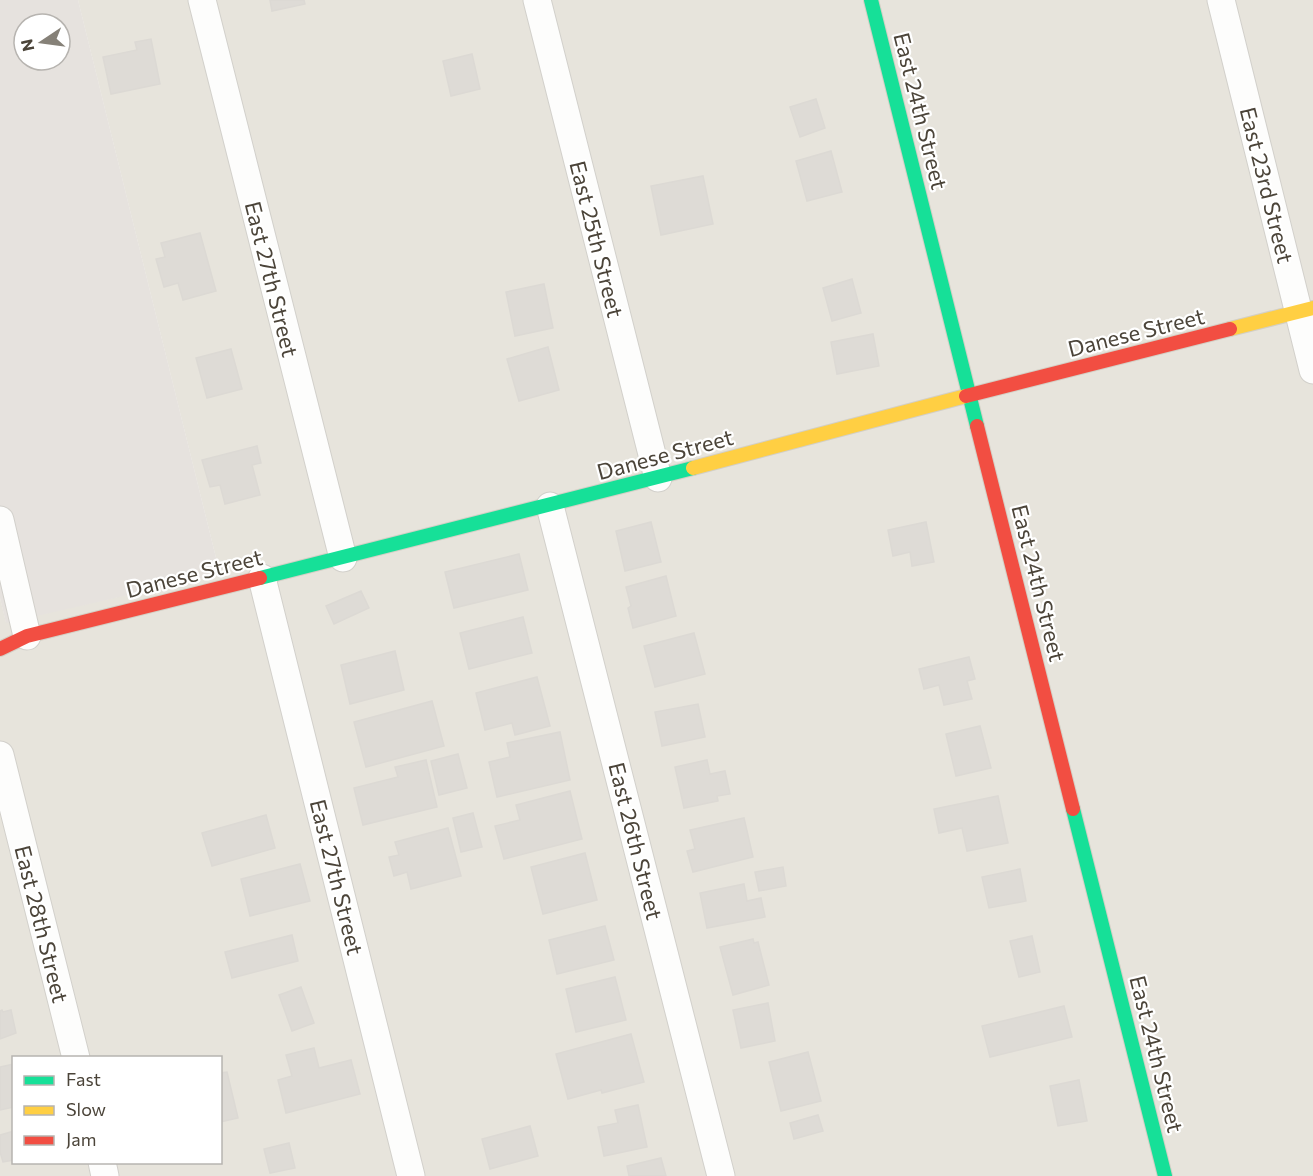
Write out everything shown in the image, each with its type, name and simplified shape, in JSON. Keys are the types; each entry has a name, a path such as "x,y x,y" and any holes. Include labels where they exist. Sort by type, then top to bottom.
{"street":[{"name":"East 27th Street","path":"202,0 343,558"},
{"name":"East 25th Street","path":"537,0 658,478"},
{"name":"East 24th Street","path":"871,0 1165,1176"},
{"name":"East 23rd Street","path":"1221,0 1306,310 1313,370"},
{"name":"Danese Street","path":"27,636 550,506 970,395 1306,310"},
{"name":"East 26th Street","path":"550,506 721,1176"},
{"path":"0,520 27,636 0,649"},
{"name":"East 27th Street","path":"262,578 411,1176"},
{"name":"East 28th Street","path":"0,755 75,1056"}],"shaded area":[{"path":"0,0 78,0 220,574 6,623 0,598"},
{"path":"78,0 1313,0 1313,1176 0,1176 0,598 6,622 220,574"}],"building":[{"path":"270,0 304,0 305,4 272,11"},
{"path":"151,39 160,84 111,94 103,57 137,50 135,42"},
{"path":"472,54 480,89 451,96 443,61"},
{"path":"816,99 825,128 800,137 790,107"},
{"path":"831,151 842,192 807,201 796,161"},
{"path":"703,176 713,224 661,235 651,186"},
{"path":"200,233 216,291 183,300 178,283 164,287 156,259 165,257 161,243"},
{"path":"852,279 861,313 832,321 823,288"},
{"path":"544,284 553,328 515,336 506,292"},
{"path":"873,334 879,366 837,374 831,342"},
{"path":"548,347 559,390 519,401 507,359"},
{"path":"231,349 242,389 207,398 196,358"},
{"path":"257,446 261,463 252,465 260,495 225,504 220,485 210,487 202,460"},
{"path":"651,522 661,562 625,571 616,531"},
{"path":"926,522 934,562 912,566 910,552 893,556 888,530"},
{"path":"519,554 528,590 454,608 445,572"},
{"path":"666,576 676,616 633,628 626,587"},
{"path":"361,591 369,608 334,624 326,606"},
{"path":"523,617 532,653 469,669 460,633"},
{"path":"694,633 705,674 655,687 644,646"},
{"path":"395,651 404,690 350,704 341,665"},
{"path":"969,657 975,679 967,681 972,699 944,705 939,685 924,689 919,669"},
{"path":"537,677 550,726 515,735 512,723 485,730 476,693"},
{"path":"432,701 444,746 366,767 354,722"},
{"path":"698,704 705,737 662,746 655,712"},
{"path":"980,726 991,768 956,776 946,734"},
{"path":"560,732 570,780 497,797 489,762 510,757 507,743"},
{"path":"458,754 467,788 439,795 431,761"},
{"path":"426,760 437,807 363,825 354,788 398,777 395,767"},
{"path":"707,760 710,774 725,771 730,794 717,796 718,801 684,808 675,767"},
{"path":"570,791 582,839 504,859 495,826 520,820 516,805"},
{"path":"998,796 1008,843 967,851 962,828 939,833 934,809"},
{"path":"473,813 482,847 461,852 453,818"},
{"path":"266,815 275,848 212,866 202,833"},
{"path":"744,818 753,857 693,872 687,851 695,849 690,830"},
{"path":"448,828 461,876 411,889 407,872 394,876 389,857 399,855 395,842"},
{"path":"585,853 597,900 543,914 531,867"},
{"path":"300,864 310,901 250,916 241,879"},
{"path":"783,867 786,886 759,891 755,872"},
{"path":"1020,869 1026,901 989,908 982,877"},
{"path":"744,884 747,901 761,898 765,917 707,928 700,893"},
{"path":"605,926 614,960 557,974 549,940"},
{"path":"292,935 298,961 232,978 225,952"},
{"path":"1032,936 1040,972 1019,977 1010,941"},
{"path":"753,939 754,943 758,942 769,985 733,995 720,947"},
{"path":"615,977 626,1020 576,1032 566,989"},
{"path":"301,987 314,1023 292,1031 279,995"},
{"path":"768,1003 775,1041 741,1048 733,1010"},
{"path":"1064,1006 1072,1037 990,1057 982,1026"},
{"path":"11,1010 16,1033 0,1039 0,1011 3,1012"},
{"path":"631,1034 644,1082 568,1099 556,1054"},
{"path":"314,1048 319,1068 351,1060 360,1094 286,1113 278,1080 292,1076 286,1055"},
{"path":"808,1052 821,1101 781,1111 769,1062"},
{"path":"12,1064 12,1107 0,1110 0,1067"},
{"path":"227,1072 238,1118 222,1122 222,1073"},
{"path":"1079,1080 1087,1121 1058,1126 1050,1086"},
{"path":"638,1105 647,1147 604,1156 598,1127 618,1123 615,1110"},
{"path":"818,1115 823,1131 794,1139 790,1123"},
{"path":"530,1126 538,1156 490,1169 482,1139"},
{"path":"12,1132 12,1160 3,1162 0,1152 0,1135"},
{"path":"289,1143 295,1168 270,1173 264,1149"},
{"path":"661,1158 666,1176 629,1176 627,1166"}],"traffic: fast":[{"path":"871,0 977,426"},
{"path":"260,578 693,468"},
{"path":"1073,809 1165,1176"}],"traffic: slow":[{"path":"1230,329 1313,308"},
{"path":"693,468 966,396"}],"traffic: jam":[{"path":"966,396 1230,329"},
{"path":"977,426 1073,809"},
{"path":"0,649 27,636 260,578"}]}
